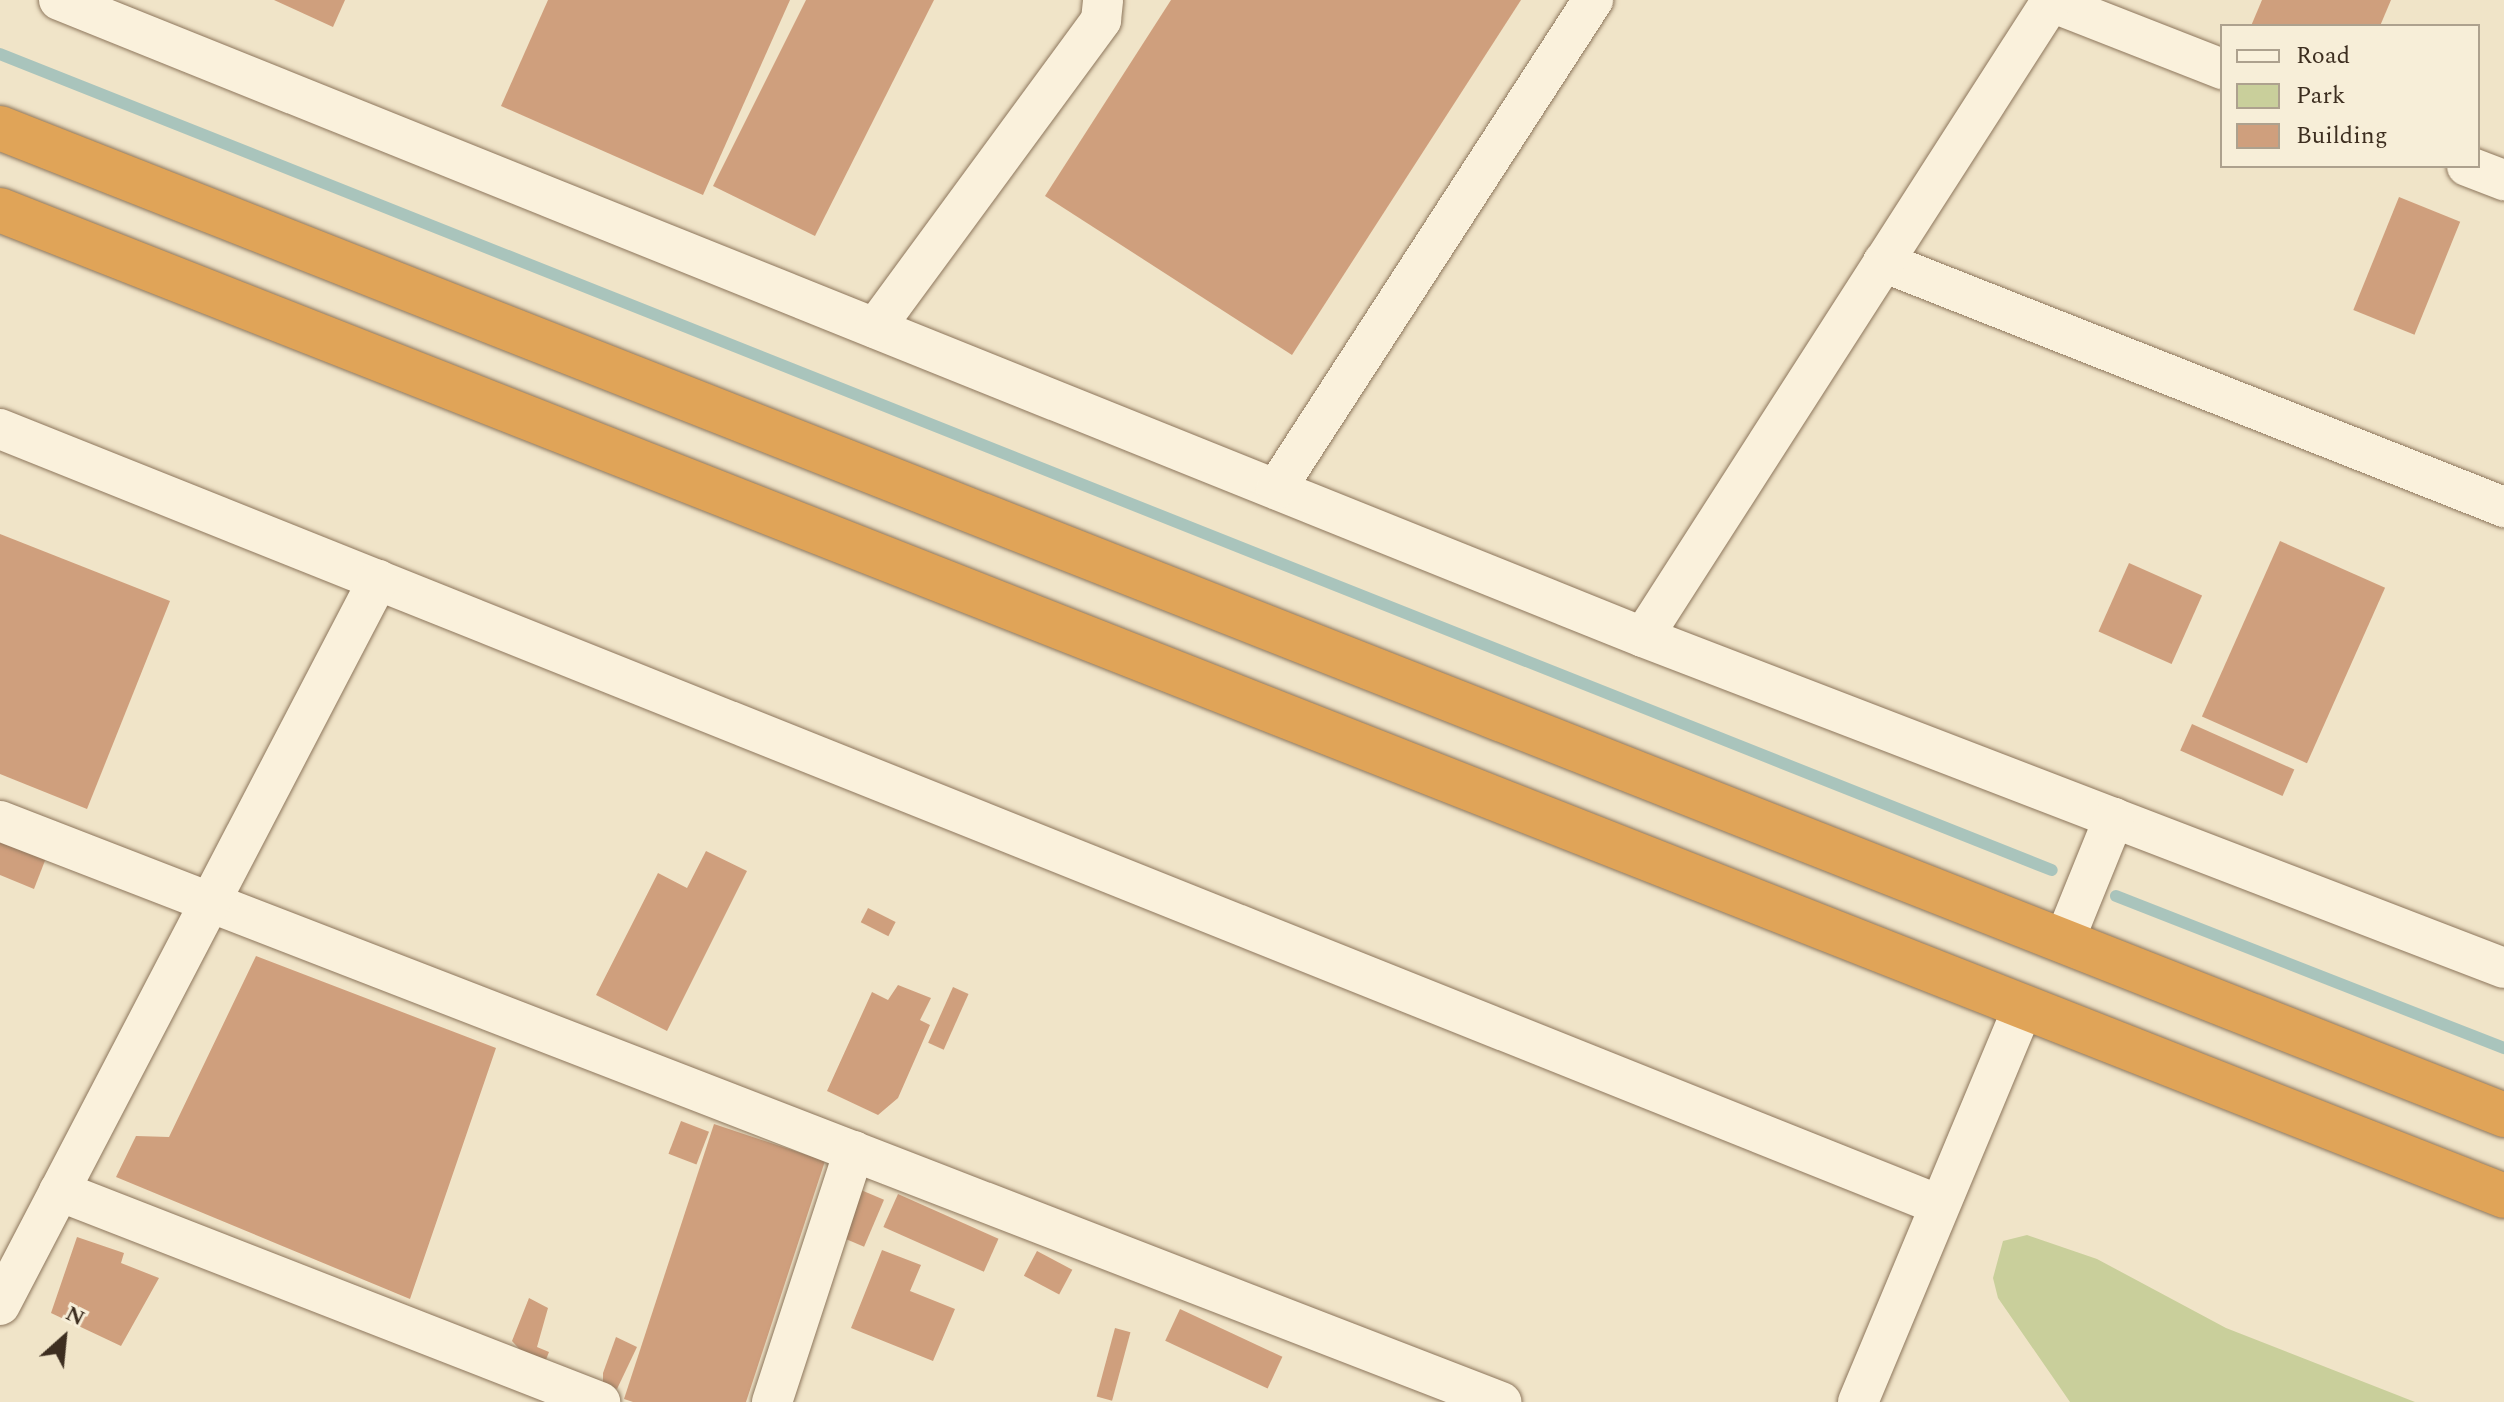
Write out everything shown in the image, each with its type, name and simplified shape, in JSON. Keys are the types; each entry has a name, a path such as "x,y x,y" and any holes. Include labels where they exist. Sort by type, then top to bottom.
{"highway":[{"path":"0,128 2504,1115"},
{"path":"0,210 2504,1196"}],"street":[{"path":"59,0 1643,637 2504,968"},
{"path":"875,328 1101,20 1103,0"},
{"path":"1276,489 1593,0"},
{"path":"1643,637 2051,1 2220,68"},
{"path":"2472,168 2504,180"},
{"path":"1883,262 2504,507"},
{"path":"0,429 1937,1204"},
{"path":"0,1305 378,580"},
{"path":"2064,941 2114,818"},
{"path":"0,821 212,900 1493,1401"},
{"path":"1858,1402 1937,1204 2023,1007"},
{"path":"772,1402 854,1151"},
{"path":"59,1191 600,1402"}],"green space":[{"path":"2027,1235 2097,1259 2226,1328 2415,1402 2070,1402 1998,1298 1993,1278 2003,1241"}],"building":[{"path":"274,0 345,0 333,27"},
{"path":"548,0 790,0 703,195 501,106"},
{"path":"806,0 934,0 815,236 713,186"},
{"path":"1171,0 1521,0 1292,355 1045,196"},
{"path":"2262,0 2391,0 2381,24 2252,24"},
{"path":"2399,197 2460,222 2414,335 2353,310"},
{"path":"0,534 170,601 87,809 0,774"},
{"path":"2280,541 2385,588 2307,763 2202,716"},
{"path":"2129,563 2202,596 2172,664 2098,632"},
{"path":"2192,724 2294,770 2283,796 2180,750"},
{"path":"0,839 46,858 34,889 0,875"},
{"path":"706,851 747,871 667,1031 596,995 658,873 687,888"},
{"path":"868,908 896,922 888,936 861,922"},
{"path":"256,956 496,1048 410,1299 116,1177 136,1136 169,1137"},
{"path":"898,985 931,998 920,1020 930,1025 898,1098 878,1115 827,1091 872,992 888,1000"},
{"path":"953,987 969,994 944,1050 928,1043"},
{"path":"681,1121 709,1132 696,1164 668,1154"},
{"path":"714,1124 825,1161 746,1402 633,1402 624,1399"},
{"path":"861,1190 884,1200 864,1247 841,1237"},
{"path":"898,1194 998,1239 984,1272 883,1227"},
{"path":"77,1237 124,1253 121,1263 159,1278 121,1346 51,1313"},
{"path":"882,1250 921,1265 910,1291 955,1309 933,1361 851,1328"},
{"path":"1037,1251 1072,1270 1059,1295 1024,1276"},
{"path":"529,1298 548,1308 537,1347 549,1352 541,1372 512,1341"},
{"path":"1180,1309 1282,1357 1268,1388 1165,1341"},
{"path":"1115,1328 1130,1332 1112,1401 1097,1397"},
{"path":"616,1337 637,1347 617,1389 603,1383 603,1373"}],"waterway":[{"path":"0,54 2052,870"},
{"path":"2116,896 2504,1048"}]}
